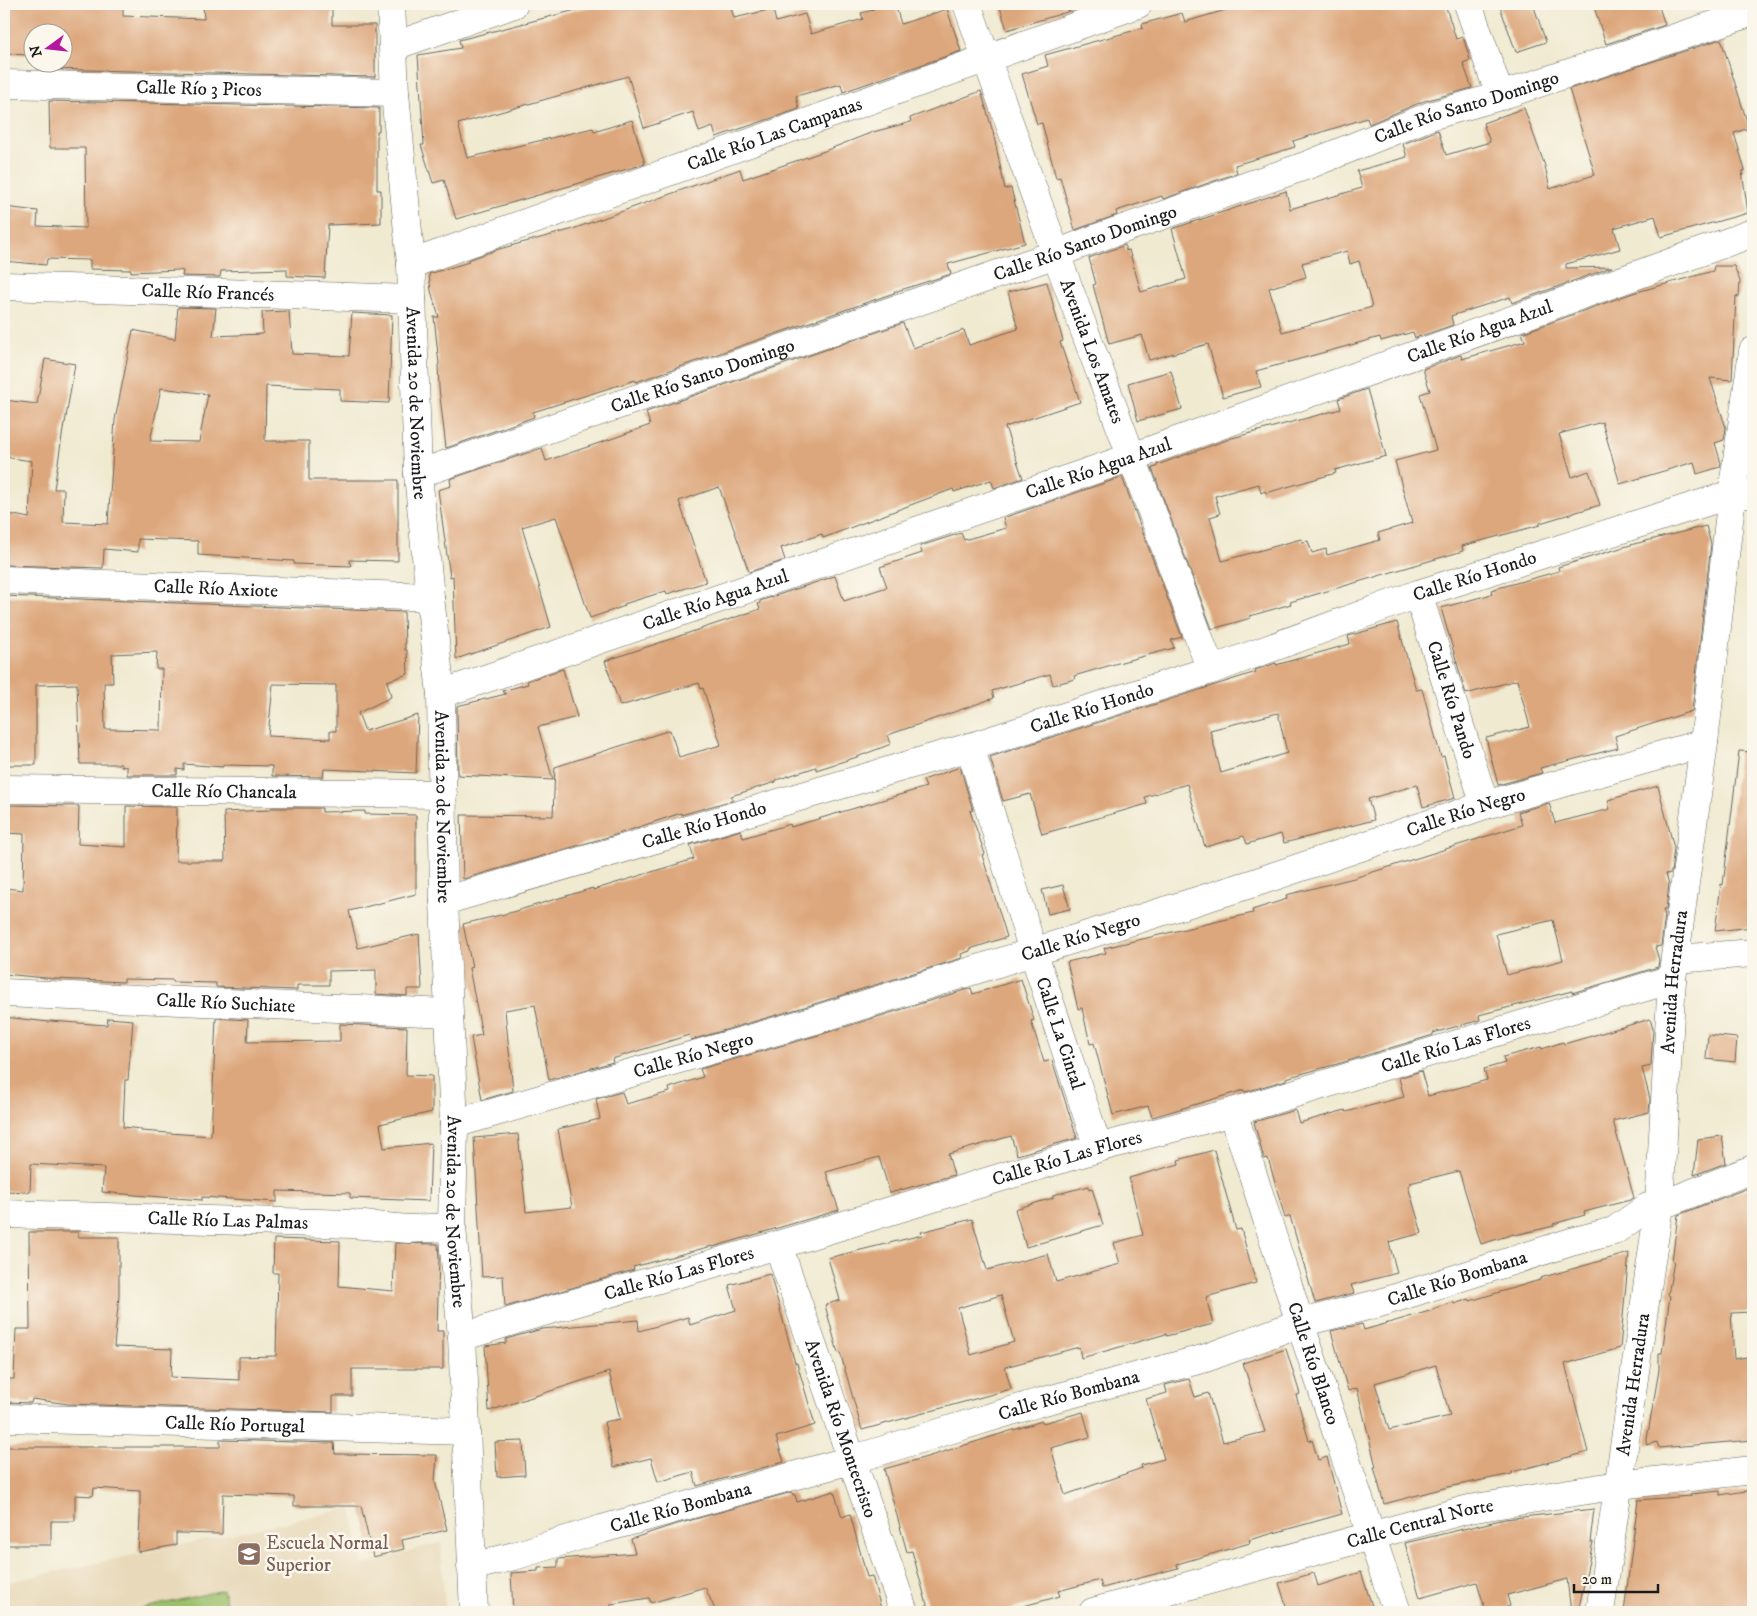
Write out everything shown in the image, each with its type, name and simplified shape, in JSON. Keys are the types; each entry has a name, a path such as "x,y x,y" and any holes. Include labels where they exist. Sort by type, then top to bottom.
{"street":[{"name":"Avenida 20 de Noviembre","path":"392,4 395,93 411,264 418,474 441,694 444,901 454,1124 452,1227 462,1338 474,1612"},
{"path":"394,46 514,4"},
{"name":"Avenida Los Amates","path":"967,4 1056,254 1211,670"},
{"name":"Calle Río Las Campanas","path":"411,264 1138,4"},
{"path":"1468,4 1500,96"},
{"name":"Calle Río Santo Domingo","path":"418,474 1056,254 1308,164 1409,124 1500,96 1753,12"},
{"name":"Calle Río 3 Picos","path":"4,84 395,93"},
{"name":"Calle Río Agua Azul","path":"441,694 1132,457 1753,234"},
{"name":"Calle Río Francés","path":"4,286 412,299"},
{"name":"Avenida Herradura","path":"1600,1612 1659,1206 1674,969 1704,743 1743,494 1753,351"},
{"name":"Calle Río Hondo","path":"444,901 970,747 1211,670 1418,594 1743,494"},
{"name":"Calle Río Axiote","path":"4,580 430,597"},
{"name":"Calle Río Pando","path":"1418,594 1485,805"},
{"name":"Calle Río Negro","path":"454,1124 815,1020 1254,883 1485,805 1704,743"},
{"name":"Calle La Cintal","path":"970,747 1033,951 1098,1148"},
{"name":"Calle Río Chancala","path":"4,789 443,794"},
{"name":"Calle Río Las Flores","path":"462,1338 522,1318 778,1245 1098,1148 1233,1112 1674,969 1753,952"},
{"name":"Calle Río Suchiate","path":"4,993 448,1013"},
{"name":"Calle Río Blanco","path":"1233,1112 1300,1323 1397,1612"},
{"name":"Calle Río Bombana","path":"471,1567 851,1460 1045,1401 1206,1358 1300,1323 1380,1303 1572,1242 1614,1231 1648,1207 1659,1206 1753,1169"},
{"name":"Calle Río Las Palmas","path":"4,1214 313,1223 408,1229 452,1227"},
{"name":"Avenida Río Montecristo","path":"778,1245 904,1612"},
{"name":"Calle Río Portugal","path":"4,1418 466,1431"},
{"name":"Calle Central Norte","path":"1093,1612 1469,1509 1619,1485 1753,1470"}],"shaded area":[{"name":"Escuela Normal Superior","path":"352,1508 362,1565 441,1542 445,1612 4,1612 4,1583"}],"green space":[{"path":"223,1590 228,1612 127,1612"}],"building":[{"path":"4,4 123,4 123,16 204,19 203,4 332,4 332,25 375,25 375,77 72,70 72,22 22,22 22,55 4,54"},
{"path":"599,4 730,4 734,18 773,9 776,22 805,14 811,34 863,19 861,13 873,10 871,4 895,4 901,24 947,9 961,51 843,92 841,84 796,96 799,109 716,137 713,127 699,132 693,112 644,128 628,76 458,124 467,158 593,128 594,132 632,120 645,164 456,219 444,180 433,183 421,145 424,145 418,55 461,48 459,40"},
{"path":"999,4 1076,4 1077,9 1007,30"},
{"path":"1246,4 1445,4 1456,39 1463,37 1470,60 1463,63 1472,88 1424,101 1369,124 1367,118 1293,141 1295,147 1235,165 1237,173 1163,199 1162,196 1116,211 1117,215 1075,230 1060,177 1056,178 1042,123 1037,124 1022,74 1048,66 1045,55 1143,28 1142,24 1182,13 1185,22"},
{"path":"1499,4 1533,4 1546,42 1516,52"},
{"path":"1593,4 1658,4 1665,25 1606,44"},
{"path":"1721,39 1749,128 1734,133 1745,170 1742,171 1748,213 1661,237 1655,216 1614,228 1620,249 1566,264 1566,268 1612,267 1512,303 1510,297 1451,316 1453,325 1415,338 1413,332 1381,341 1380,337 1256,371 1261,387 1223,397 1208,344 1149,360 1142,335 1109,344 1093,285 1096,284 1089,258 1125,245 1126,251 1129,250 1141,292 1186,279 1172,229 1286,191 1290,209 1362,188 1357,171 1407,157 1403,144 1438,130 1446,155 1490,142 1483,123 1524,108 1545,166 1550,189 1594,175 1569,89","holes":["1347,251 1350,264 1359,261 1372,307 1282,332 1269,288 1306,277 1302,263"]},
{"path":"981,91 993,132 1005,189 1011,188 1025,243 948,264 951,274 636,382 635,380 533,412 534,417 446,448 434,317 439,317 431,291 429,274 469,262 468,260 499,249 570,230 740,169 743,179 873,132 911,122 910,118"},
{"path":"49,101 379,108 377,190 381,190 381,223 328,225 325,278 287,276 287,269 221,271 220,277 182,276 183,271 179,270 131,272 131,270 90,269 90,260 47,259 46,265 4,261 4,207 38,211 37,226 86,228 85,148 50,148"},
{"path":"1714,266 1734,266 1740,281 1739,297 1736,296 1732,380 1710,378 1726,428 1724,440 1715,443 1721,463 1720,467 1697,474 1694,462 1620,484 1602,422 1559,434 1572,477 1589,471 1600,505 1540,523 1540,525 1462,546 1463,551 1290,602 1291,604 1250,616 1251,618 1212,629 1152,468 1232,438 1341,409 1338,399 1367,389 1386,456 1335,470 1336,473 1266,493 1265,491 1261,493 1259,484 1215,496 1220,514 1210,517 1222,561 1301,539 1302,542 1308,541 1312,553 1326,549 1327,555 1380,540 1378,533 1412,523 1395,461 1436,450 1420,394 1430,391 1423,369 1461,355 1462,359 1525,341 1522,333 1633,293 1713,271"},
{"path":"1047,282 1063,341 1060,342 1080,402 1005,427 1023,478 994,488 991,480 954,492 953,489 823,538 822,534 781,548 785,560 749,572 719,487 679,501 706,582 667,594 666,591 624,604 625,606 590,618 556,517 522,527 551,627 456,659 453,576 450,577 438,490 451,486 450,479 542,448 546,461 611,439 650,425 646,412 903,323 913,348 964,330 969,345 1018,329 1008,292"},
{"path":"178,307 216,308 213,336 263,334 262,312 289,311 292,354 349,356 352,313 392,315 389,403 340,401 340,389 266,386 265,441 309,441 309,480 398,480 398,561 349,560 351,566 294,564 294,561 198,555 198,541 138,539 138,552 104,549 103,568 4,565 4,513 29,518 32,461 4,457 4,400 37,404 45,359 75,364 54,489 64,489 63,522 108,524 115,420 133,330 175,339","holes":["161,388 208,394 199,442 150,441"]},
{"path":"1171,371 1182,409 1138,421 1128,383"},
{"path":"1122,477 1182,637 1171,640 1174,648 1074,676 1075,679 1053,685 1050,674 992,691 994,698 888,735 891,744 857,757 816,770 816,767 776,780 776,782 731,796 733,800 681,815 681,813 618,834 463,879 461,815 553,816 555,767 670,730 679,757 721,745 703,688 701,689 699,683 620,706 605,661 760,609 758,604 760,601 835,576 844,601 887,587 880,567 922,553 920,546 961,533 964,540 1006,528 1003,518"},
{"path":"1706,526 1711,544 1692,711 1615,736 1618,748 1540,768 1542,773 1498,785 1486,738 1530,727 1517,680 1466,694 1441,608 1492,594 1491,590 1559,571 1558,567 1634,544"},
{"path":"4,596 404,612 408,674 387,681 391,697 358,713 365,731 418,715 416,773 324,769 323,777 272,776 272,766 223,765 223,767 184,764 184,770 177,769 177,775 127,775 127,767 121,766 121,764 80,764 77,684 36,685 36,765 7,765 7,761 4,762","holes":["157,652 156,669 162,669 161,730 105,729 104,683 113,683 112,654","273,684 336,685 336,731 330,731 330,739 268,736"]},
{"path":"1397,622 1416,690 1422,689 1441,757 1444,756 1455,798 1423,807 1417,785 1368,799 1374,820 1284,843 1281,834 1247,844 1244,836 1205,847 1187,784 1145,797 1147,804 1042,834 1030,794 1003,801 990,757 1256,672 1255,670 1276,663 1276,665 1350,644 1348,636","holes":["1278,713 1287,753 1221,773 1210,730"]},
{"path":"563,669 577,717 538,727 553,780 458,775 457,706 506,694 502,691 528,684 527,681"},
{"path":"1739,751 1753,752 1753,927 1715,931 1721,884 1723,885"},
{"path":"960,767 973,810 970,811 985,854 982,855 1007,937 970,949 970,951 961,954 962,958 691,1040 689,1035 612,1059 613,1062 549,1080 535,1005 505,1010 513,1091 482,1100 471,1037 482,1035 469,968 472,967 463,924 509,913 593,888 593,890 694,859 690,845 741,830 743,838 790,824 791,827 926,787 923,780"},
{"path":"1658,786 1674,848 1671,873 1666,874 1669,884 1666,910 1663,910 1665,915 1661,946 1655,947 1659,960 1658,967 1572,993 1572,991 1479,1015 1480,1020 1245,1092 1244,1090 1152,1117 1148,1106 1113,1115 1094,1043 1090,1044 1082,1008 1078,1009 1067,962 1106,953 1104,948 1253,913 1252,910 1287,899 1286,895 1354,878 1522,825 1518,812 1549,803 1555,823 1610,809 1608,800","holes":["1553,920 1563,960 1507,975 1496,934"]},
{"path":"6,805 79,806 78,844 126,847 126,806 177,807 176,861 225,861 224,812 270,810 271,808 322,808 322,812 365,811 365,814 416,815 416,894 349,911 358,948 419,934 422,989 407,989 407,996 376,994 376,970 329,971 329,985 297,985 297,990 216,987 216,983 173,982 173,980 124,979 124,982 56,979 4,974 4,888 23,890 24,834 5,833"},
{"path":"1063,885 1070,909 1048,914 1042,890"},
{"path":"1021,979 1034,1020 1031,1021 1044,1062 1052,1060 1077,1138 1017,1155 1011,1136 948,1154 954,1175 890,1193 879,1157 826,1172 839,1210 713,1247 633,1267 634,1270 505,1307 503,1276 482,1277 474,1138 518,1134 526,1212 572,1207 558,1129 600,1119 596,1099 622,1092 626,1104 670,1092 669,1088 703,1077 700,1069 819,1035 971,988 973,994"},
{"path":"4,1017 49,1022 107,1025 108,1018 133,1020 128,1080 125,1080 123,1127 141,1129 141,1131 211,1136 216,1018 248,1020 247,1042 340,1041 340,1024 407,1027 406,1075 432,1076 432,1112 380,1124 384,1148 431,1143 429,1201 350,1198 350,1193 277,1191 277,1202 202,1197 202,1200 102,1192 104,1168 31,1164 30,1192 4,1191"},
{"path":"1650,1019 1653,1029 1651,1066 1642,1068 1650,1099 1649,1112 1613,1121 1634,1198 1584,1212 1585,1215 1553,1224 1554,1226 1514,1234 1481,1244 1459,1171 1410,1183 1408,1186 1422,1233 1389,1242 1397,1273 1351,1285 1354,1293 1315,1303 1290,1216 1285,1218 1268,1158 1264,1159 1254,1122 1295,1110 1299,1123 1345,1110 1346,1112 1404,1097 1399,1078 1421,1071 1428,1096 1487,1080 1484,1069 1505,1063 1503,1057 1541,1047 1542,1049 1563,1042 1564,1044"},
{"path":"1708,1035 1737,1038 1735,1062 1706,1059"},
{"path":"1722,1136 1726,1163 1694,1175 1698,1139"},
{"path":"1214,1150 1236,1230 1241,1229 1256,1283 1206,1297 1213,1324 1166,1336 1166,1334 1081,1358 1079,1347 1005,1367 1011,1389 862,1430 825,1305 840,1300 828,1258 922,1235 921,1232 972,1219 987,1270 1048,1254 1056,1282 1120,1264 1114,1243 1143,1235 1129,1178 1179,1164 1178,1160","holes":["1001,1295 1014,1342 971,1355 958,1308"]},
{"path":"1089,1186 1089,1189 1092,1188 1103,1225 1026,1247 1015,1209 1053,1198 1053,1195"},
{"path":"1753,1186 1753,1312 1731,1313 1734,1359 1753,1356 1753,1440 1659,1448 1657,1442 1646,1445 1659,1370 1659,1353 1662,1353 1670,1296 1668,1295 1674,1261 1672,1261 1678,1215"},
{"path":"29,1232 78,1232 78,1237 119,1237 119,1296 114,1347 172,1349 171,1377 239,1380 239,1357 276,1356 278,1273 273,1273 274,1239 340,1241 339,1286 393,1291 395,1243 438,1244 437,1331 443,1331 443,1369 352,1369 352,1396 333,1396 333,1412 68,1404 32,1399 31,1403 4,1402 4,1379 14,1379 16,1329 30,1329"},
{"path":"1629,1253 1620,1348 1565,1364 1588,1452 1512,1472 1512,1474 1448,1487 1384,1504 1357,1388 1348,1391 1331,1331 1362,1324 1364,1330 1433,1310 1453,1302 1454,1304 1469,1299 1470,1301 1540,1280 1540,1278","holes":["1436,1365 1450,1416 1389,1430 1375,1383"]},
{"path":"770,1274 815,1425 776,1437 784,1462 697,1486 693,1472 658,1482 651,1458 614,1467 604,1422 620,1419 609,1372 489,1411 485,1346 506,1343 506,1339 542,1329 638,1320 639,1331 688,1317 690,1325 736,1310 729,1285"},
{"path":"1286,1349 1300,1394 1296,1395 1309,1441 1312,1440 1318,1460 1327,1457 1342,1514 1249,1540 1250,1543 1177,1564 1178,1568 1102,1588 1100,1580 1058,1591 1060,1596 1002,1612 929,1612 912,1551 907,1552 884,1469 1042,1421 1043,1423 1083,1412 1090,1437 1051,1448 1065,1495 1142,1468 1141,1465 1164,1459 1146,1399 1167,1393 1165,1385 1189,1379 1195,1397 1208,1393 1223,1442 1265,1432 1243,1363"},
{"path":"220,1440 334,1443 335,1454 437,1455 435,1481 447,1530 402,1540 404,1549 373,1557 361,1506 294,1506 294,1496 223,1494 222,1534 176,1533 176,1545 138,1552 140,1491 94,1488 93,1496 75,1495 75,1521 51,1521 51,1545 4,1545 4,1447 220,1447"},
{"path":"523,1441 525,1475 497,1477 495,1442"},
{"path":"1753,1490 1753,1612 1624,1612 1638,1500 1691,1496 1690,1494 1720,1491 1720,1495"},
{"path":"834,1491 842,1517 850,1514 867,1577 872,1576 882,1612 716,1612 705,1587 651,1603 649,1598 611,1604 611,1612 513,1612 511,1573 538,1571 538,1568 558,1567 558,1559 635,1553 631,1539 670,1526 792,1492 797,1502"},
{"path":"1594,1509 1590,1542 1593,1542 1578,1612 1571,1612 1567,1579 1507,1595 1510,1606 1491,1612 1486,1612 1477,1582 1420,1598 1405,1543 1505,1519"},
{"path":"1361,1572 1374,1612 1288,1612 1279,1583 1314,1573 1318,1586"}],"place":[{"name":"Escuela Normal Superior","path":"249,1554"}]}
